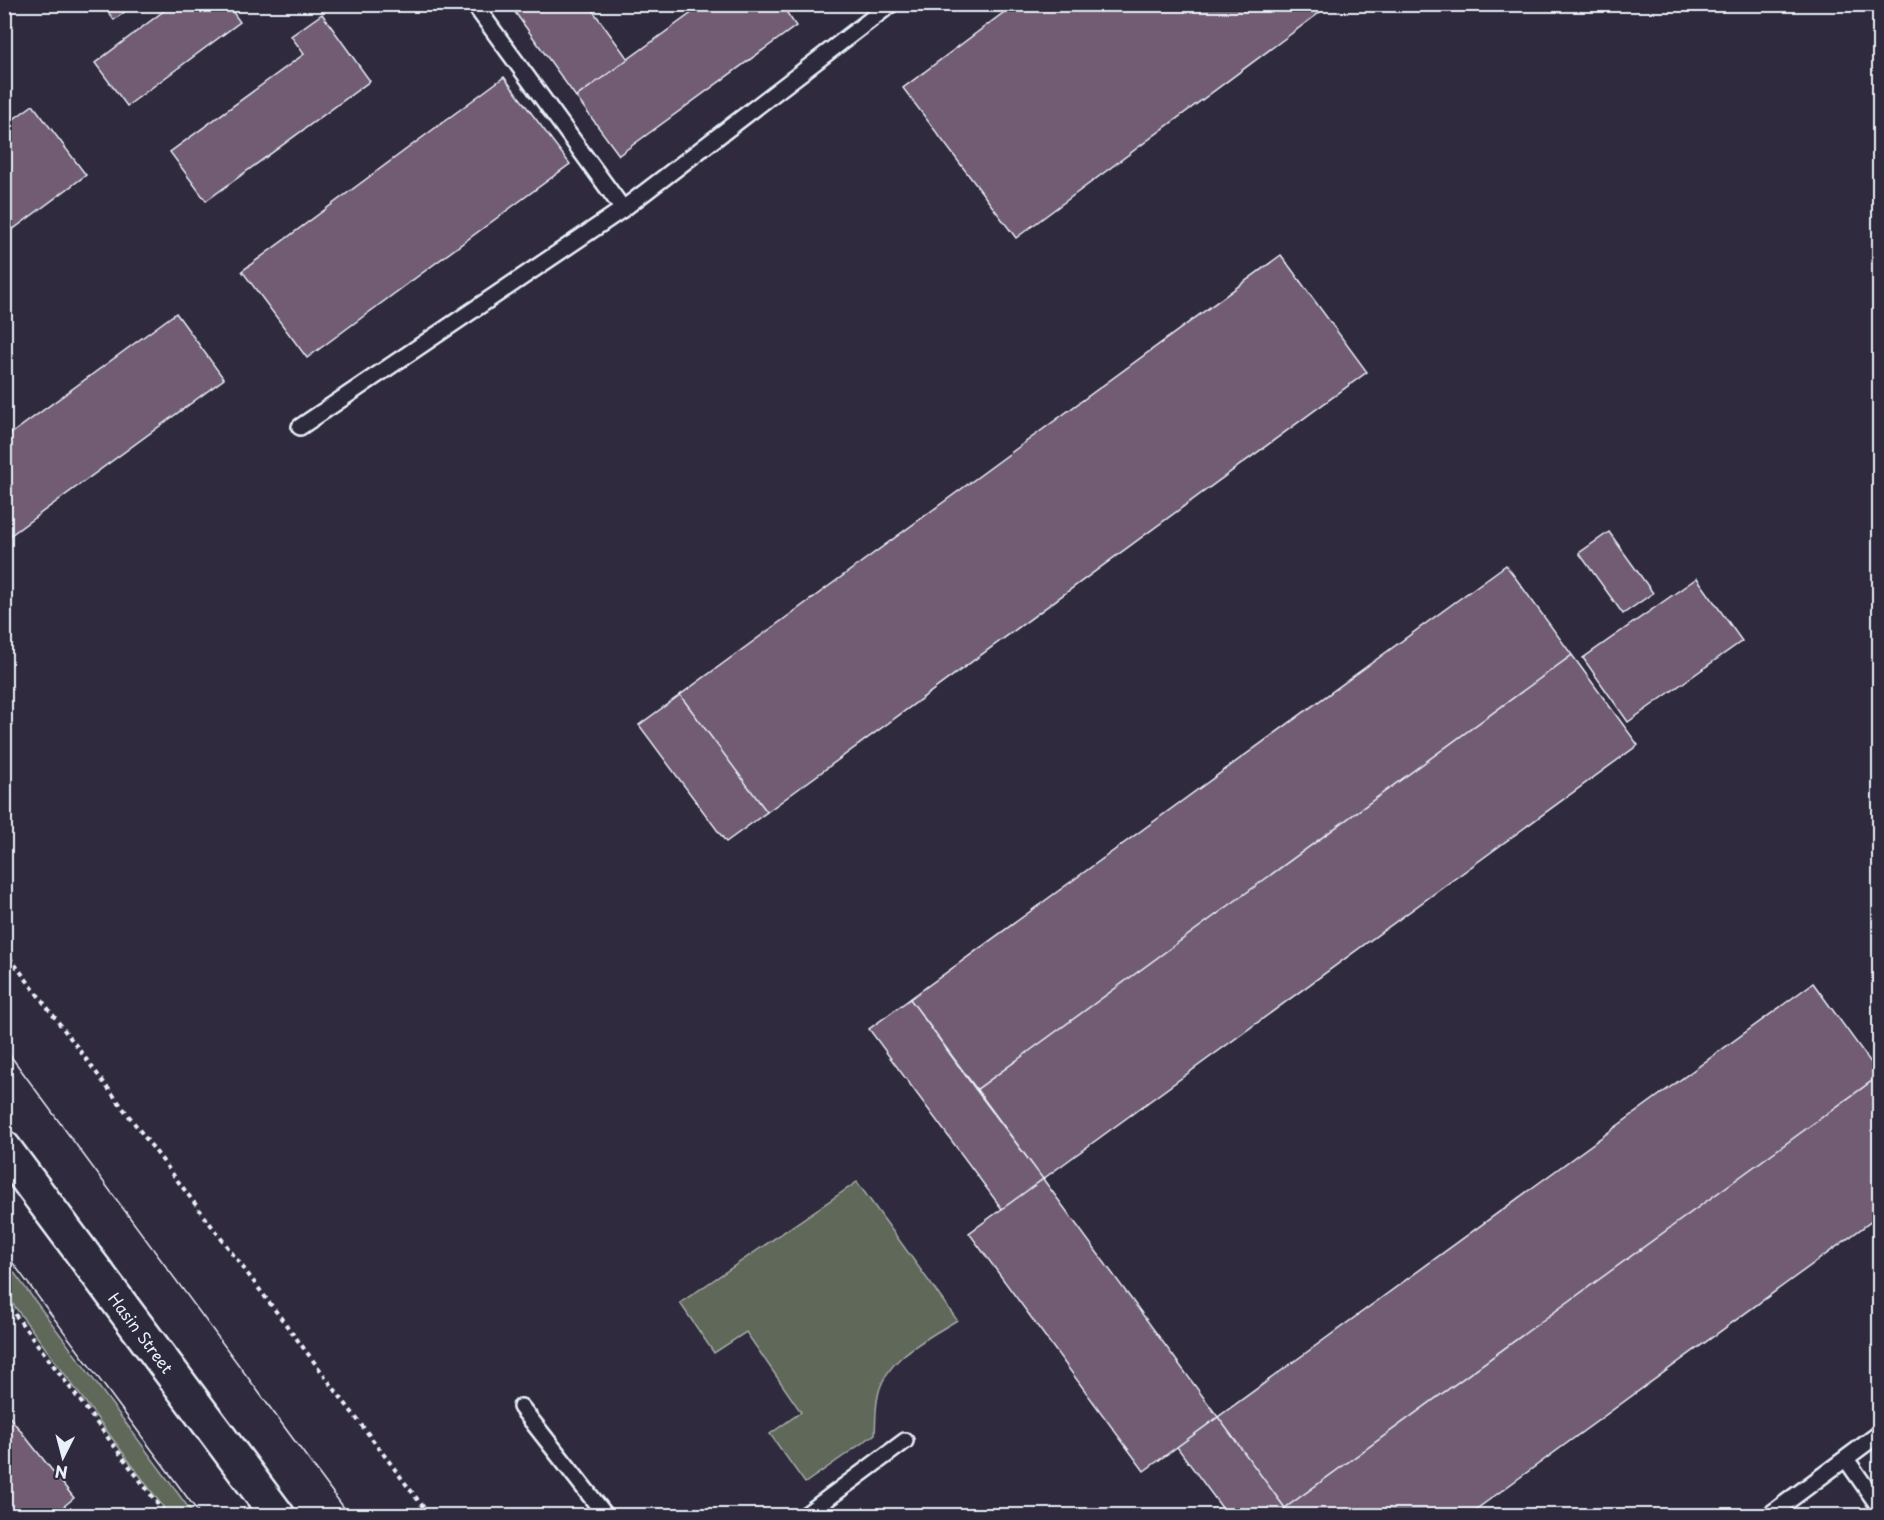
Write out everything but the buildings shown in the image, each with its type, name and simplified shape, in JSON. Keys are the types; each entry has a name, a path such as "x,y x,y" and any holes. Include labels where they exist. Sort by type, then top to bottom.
{"main road":[{"name":"Hasin Street","path":"4,1148 278,1515"}],"lane":[{"path":"474,4 623,209"},
{"path":"300,427 623,209 891,4"},
{"path":"521,1407 606,1515"},
{"path":"1767,1515 1880,1433"},
{"path":"804,1515 905,1441"},
{"path":"1845,1459 1880,1508"}],"path":[{"path":"4,950 430,1515"},
{"path":"4,1299 167,1515"}],"green space":[{"path":"857,1182 957,1320 909,1351 889,1371 878,1396 875,1434 805,1483 770,1434 801,1412 746,1332 714,1353 680,1303"},
{"path":"10,1267 194,1515 169,1515 9,1299 6,1286"}],"tram line":[{"path":"4,1047 350,1516"},
{"path":"4,1251 201,1516"}]}
